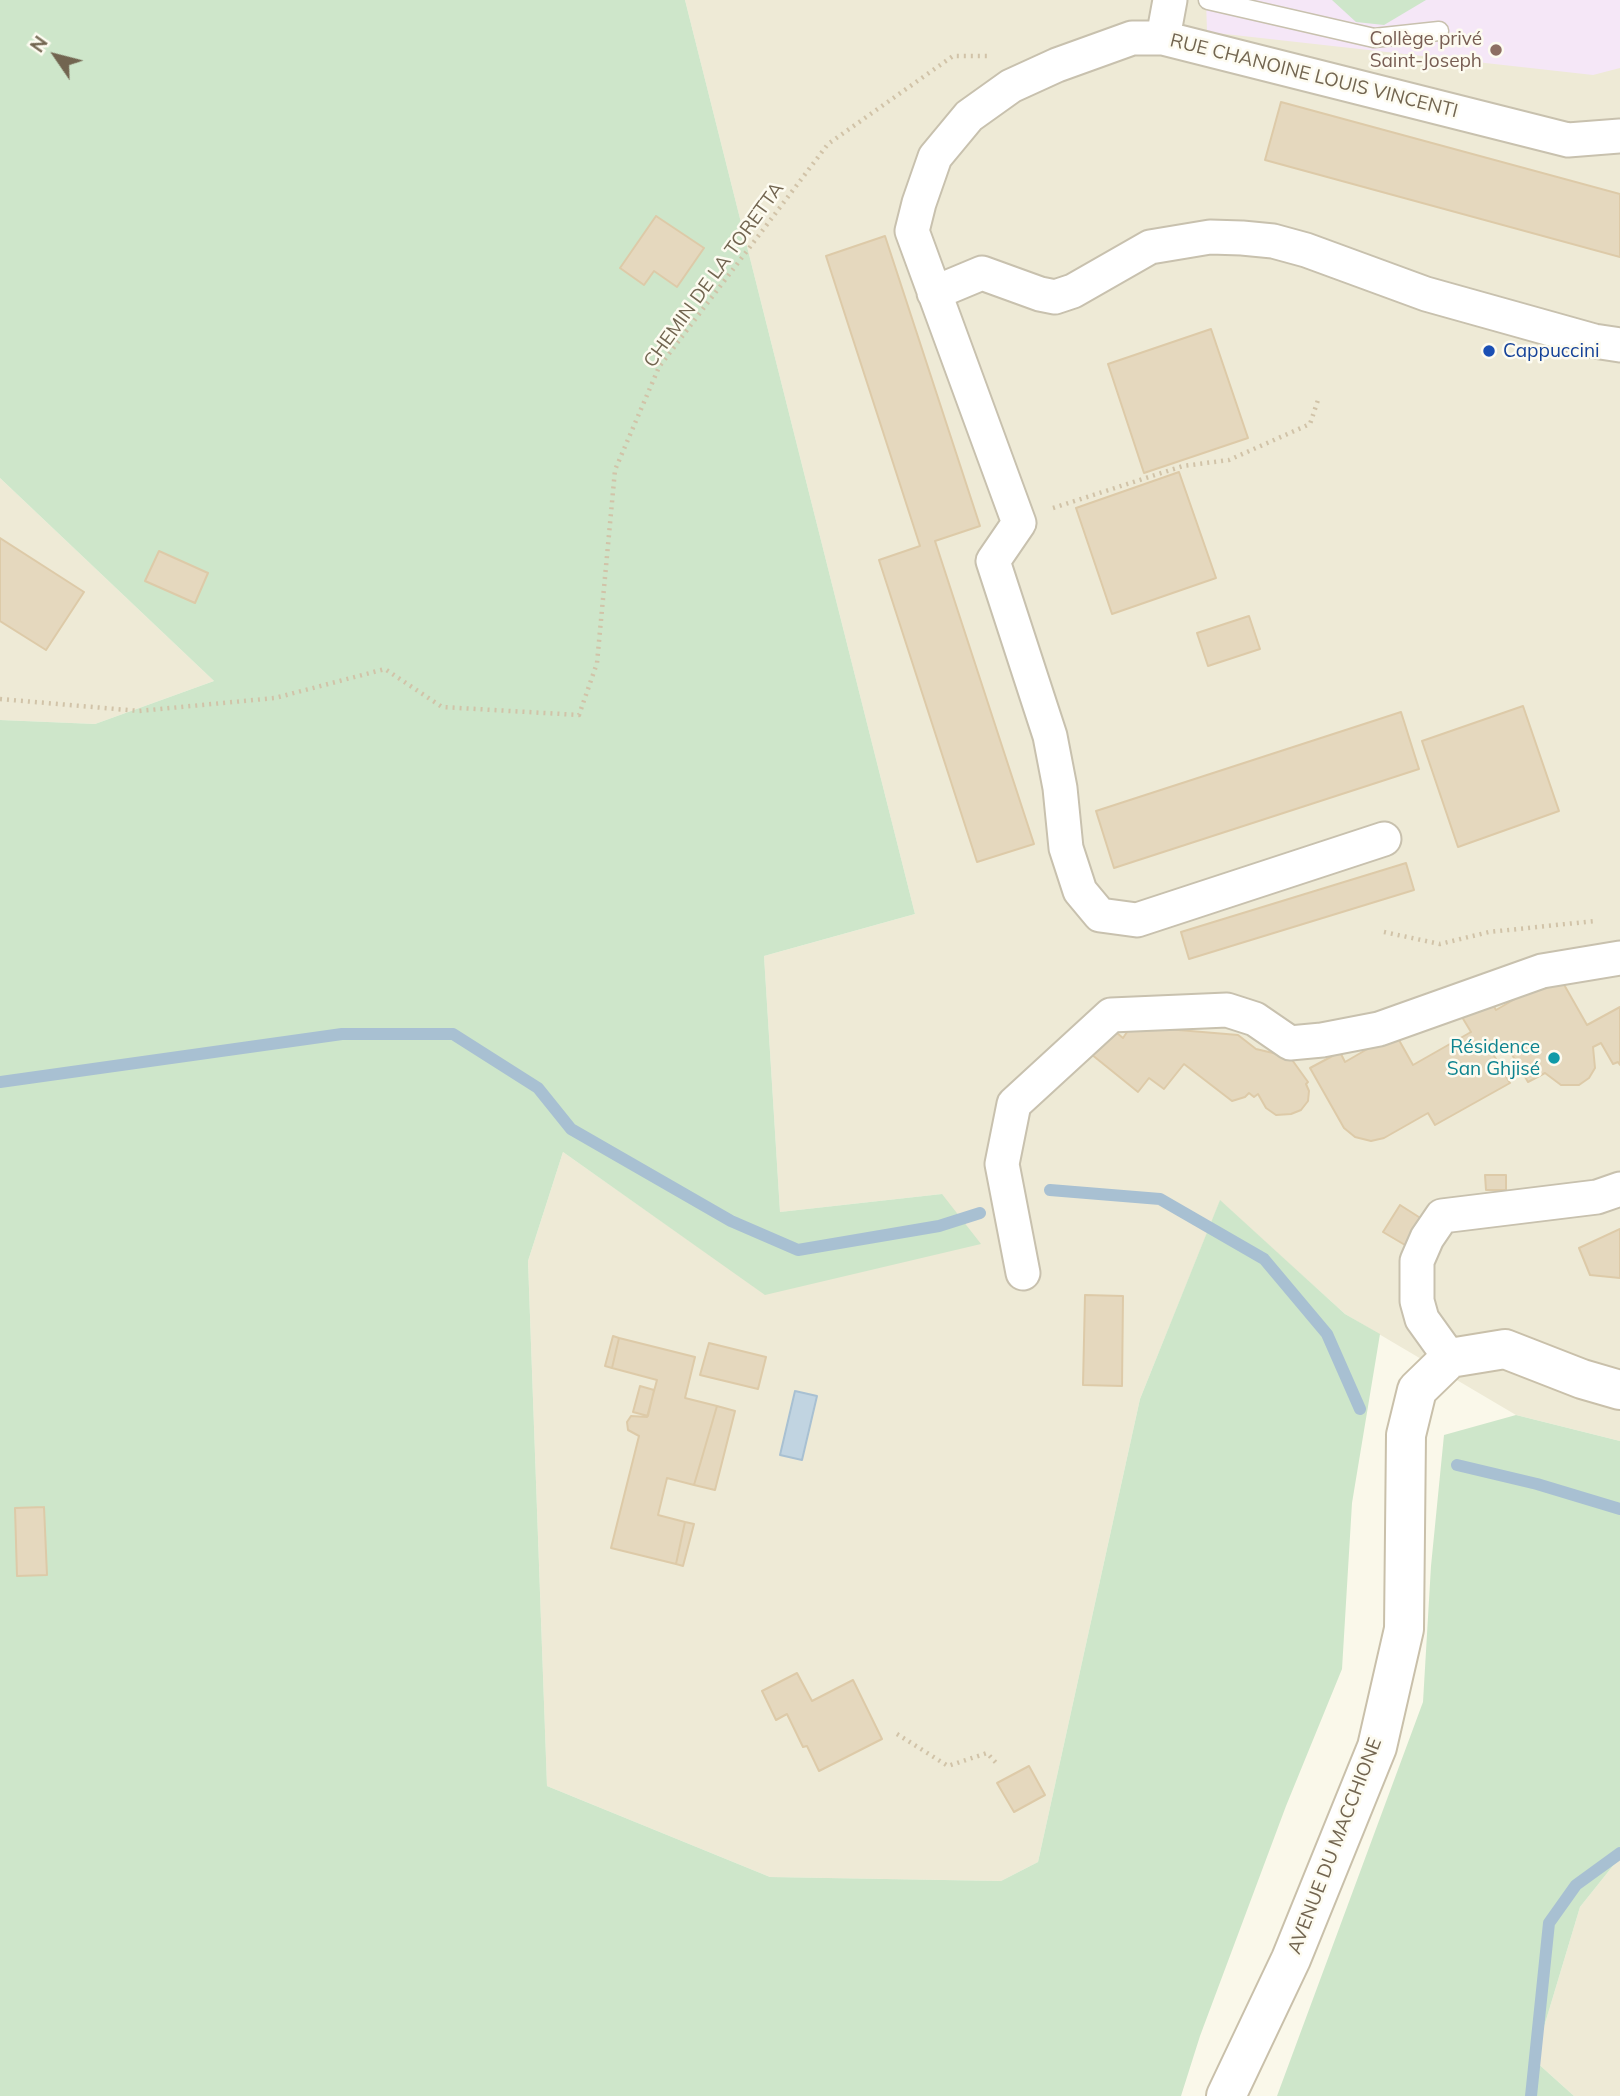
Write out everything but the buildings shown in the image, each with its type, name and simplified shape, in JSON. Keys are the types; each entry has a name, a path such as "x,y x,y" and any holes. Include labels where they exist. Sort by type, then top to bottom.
{"main road":[{"path":"1450,1358 1505,1349 1582,1379 1620,1390"},
{"name":"AVENUE DU MACCHIONE","path":"1226,2096 1292,1959 1377,1747 1404,1629 1406,1435 1417,1390 1450,1358"}],"street":[{"path":"1163,38 1170,0"},
{"name":"RUE CHANOINE LOUIS VINCENTI","path":"1019,523 912,232 934,156 969,116 1011,86 1057,65 1132,38 1163,38 1568,141 1620,136"},
{"path":"934,292 982,273 1055,297 1073,291 1150,247 1210,237 1242,238 1273,241 1306,250 1426,294 1594,341 1620,345"},
{"path":"1019,523 993,561 1050,737 1060,788 1066,848 1080,891 1100,915 1137,920 1384,839"},
{"path":"1023,1273 1002,1164 1014,1104 1111,1015 1227,1010 1255,1019 1290,1043 1322,1040 1379,1028 1542,971 1620,958"},
{"path":"1450,1358 1422,1319 1417,1301 1417,1261 1427,1238 1442,1216 1597,1197 1620,1189"}],"lane":[{"path":"1208,0 1374,38 1439,31"}],"path":[{"name":"CHEMIN DE LA TORETTA","path":"0,699 139,711 275,698 385,669 442,707 579,715 597,663 615,470 659,367 828,144 953,56 990,56"},
{"path":"1019,523 1068,502 1183,466 1230,460 1310,424 1319,397"},
{"path":"1384,932 1440,944 1489,932 1607,920"},
{"path":"897,1734 948,1766 987,1754 998,1765"}],"shaded area":[{"path":"685,0 1620,0 1620,1441 1516,1415 1345,1314 1220,1201 1140,1399 1038,1862 1001,1881 770,1877 547,1786 528,1261 563,1152 765,1294 942,1194 780,1212 764,956 915,914"},
{"name":"Collège privé Saint-Joseph","path":"1206,0 1620,0 1620,68 1593,75 1207,32"},
{"path":"0,478 214,681 95,724 0,720"},
{"path":"1620,1857 1620,2096 1574,2096 1534,2060 1580,1907"}],"green space":[{"path":"0,0 685,0 915,914 764,956 780,1212 942,1194 981,1244 765,1295 563,1152 528,1261 547,1786 770,1877 1001,1881 1038,1862 1140,1399 1220,1200 1345,1314 1380,1334 1352,1503 1342,1669 1286,1806 1200,2036 1181,2096 0,2096 0,720 95,724 214,681 0,478"},
{"path":"1332,0 1426,0 1384,25 1356,22"},
{"path":"1516,1415 1620,1441 1620,1857 1580,1907 1534,2060 1574,2096 1277,2096 1423,1702 1431,1566 1444,1435"}],"water":[{"path":"795,1391 817,1396 802,1460 780,1455"}],"waterway":[{"path":"0,1082 342,1034 453,1034 538,1088 571,1129 731,1221 798,1250 939,1226 980,1213"},
{"path":"1050,1190 1160,1199 1264,1259 1327,1334 1360,1409"},
{"path":"1457,1465 1537,1484 1620,1509"},
{"path":"1531,2096 1549,1923 1576,1885 1620,1853"}],"place":[{"name":"Collège privé Saint-Joseph","path":"1496,50"},
{"name":"Cappuccini","path":"1489,351"},
{"name":"Résidence San Ghjisé","path":"1554,1058"}]}
